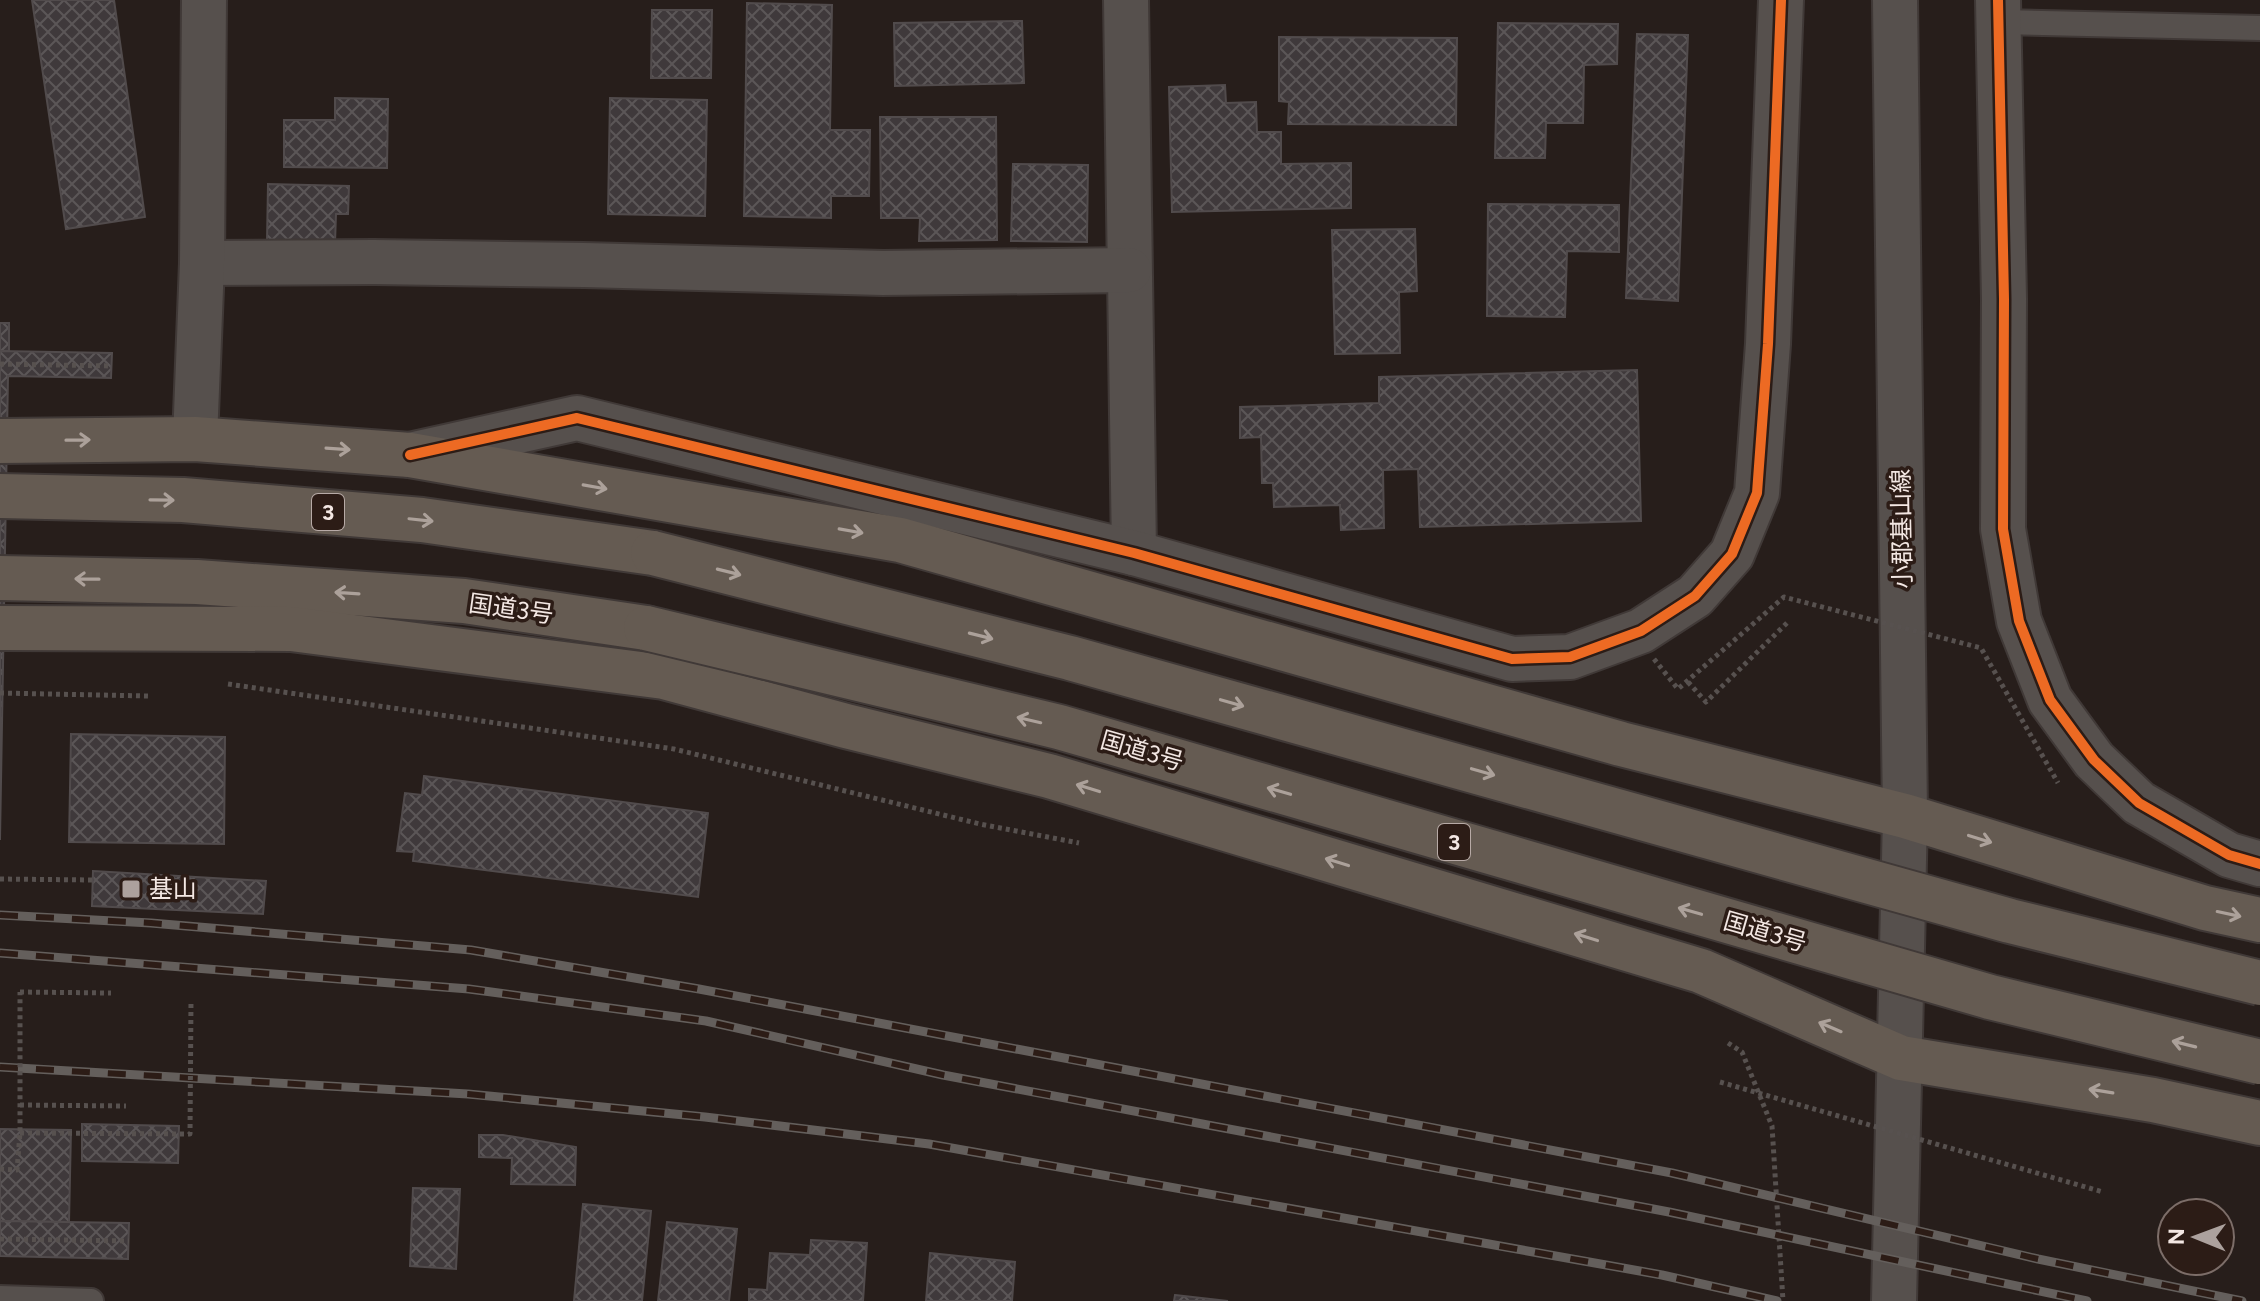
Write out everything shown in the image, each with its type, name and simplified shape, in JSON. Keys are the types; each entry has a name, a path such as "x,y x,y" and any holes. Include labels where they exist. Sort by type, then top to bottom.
{"highway":[{"path":"0,441 195,439 410,455 900,540 1621,744 1905,816 2205,908 2260,920"},
{"name":"3","path":"0,496 183,500 422,520 653,553 1070,658 2010,921 2260,983"},
{"name":"国道3号","path":"0,578 197,582 464,601 646,628 1059,727 1990,997 2260,1062"},
{"path":"0,628 291,629 664,677 1049,776 1701,971 1901,1058 2153,1100 2260,1123"}],"street":[{"path":"195,439 202,263 204,0"},
{"path":"1126,0 1134,553"},
{"path":"410,455 577,418 1134,553 1512,659 1570,657 1641,631 1695,596 1732,554 1757,493 1768,344 1781,0"},
{"name":"小郡基山線","path":"1894,1301 1905,816 1895,0"},
{"path":"1999,11 2004,299 2003,529 2019,621 2050,700 2094,760 2139,803 2229,855 2260,864"},
{"path":"202,263 539,264 883,273 1129,270"}],"lane":[{"path":"1999,11 2260,28"},
{"path":"0,1298 91,1301"}],"path":[{"path":"0,364 112,366"},
{"path":"1654,659 1678,689 1784,597 1981,648 2058,783"},
{"path":"1688,682 1706,702 1789,621"},
{"path":"222,683 674,749 980,824 1082,844"},
{"path":"0,693 148,696"},
{"path":"0,879 93,880"},
{"path":"0,1169 17,1170 20,992 111,993"},
{"path":"20,1133 190,1134 191,1000"},
{"path":"1720,1038 1742,1052 1772,1126 1783,1301"},
{"path":"1720,1082 2103,1192"},
{"path":"20,1105 126,1106"},
{"path":"0,1239 129,1241"}],"building":[{"path":"32,0 114,0 145,217 66,229"},
{"path":"747,3 832,5 830,130 870,130 869,196 831,196 831,218 744,216"},
{"path":"652,10 712,10 711,78 651,78"},
{"path":"1022,21 1024,83 895,86 894,23"},
{"path":"1498,23 1618,24 1617,64 1584,65 1583,123 1546,123 1545,158 1495,158"},
{"path":"1637,34 1688,35 1678,301 1626,298"},
{"path":"1279,37 1457,38 1456,125 1288,124 1289,102 1279,101"},
{"path":"1225,85 1226,103 1256,102 1257,132 1281,132 1281,164 1351,163 1351,208 1172,212 1169,87"},
{"path":"335,98 388,99 387,168 284,167 284,120 335,120"},
{"path":"610,98 707,100 705,216 608,214"},
{"path":"880,117 996,117 997,240 919,241 920,218 881,218"},
{"path":"1013,164 1088,165 1087,242 1011,241"},
{"path":"268,184 349,186 348,214 336,214 335,243 267,242"},
{"path":"1488,204 1619,205 1619,252 1567,251 1565,317 1487,316"},
{"path":"1415,229 1417,291 1399,292 1400,353 1335,354 1332,230"},
{"path":"0,323 9,323 9,351 0,351"},
{"path":"0,351 112,353 111,378 8,376 0,840"},
{"path":"1637,370 1641,521 1420,527 1418,469 1383,470 1384,528 1341,530 1340,505 1274,507 1273,483 1262,483 1261,437 1240,438 1240,407 1379,403 1379,377"},
{"path":"71,734 225,737 224,844 69,842"},
{"path":"424,776 708,813 698,897 413,861 414,852 397,851 405,793 422,795"},
{"path":"93,871 266,881 263,914 92,906"},
{"path":"82,1124 179,1126 178,1163 82,1161"},
{"path":"0,1129 71,1130 69,1222 0,1221"},
{"path":"479,1135 503,1135 576,1147 575,1185 511,1184 512,1158 479,1157"},
{"path":"413,1188 460,1189 456,1269 410,1266"},
{"path":"583,1204 651,1211 642,1301 574,1301"},
{"path":"0,1221 129,1223 128,1259 0,1256"},
{"path":"667,1222 737,1229 729,1301 658,1301"},
{"path":"811,1240 867,1243 863,1301 749,1301 749,1289 767,1290 770,1253 810,1255"},
{"path":"930,1253 1015,1262 1012,1301 926,1301"},
{"path":"1175,1295 1228,1301 1174,1301"}],"railway":[{"path":"0,915 151,923 471,950 699,989 1672,1173 2038,1259 2242,1301"},
{"path":"0,953 469,989 706,1021 943,1075 1669,1212 2087,1301"},
{"path":"0,1067 468,1094 705,1117 929,1144 1662,1275 1777,1301"}],"cycle path":[{"path":"410,455 577,418 1134,553 1512,659 1570,657 1641,631 1695,596 1732,554 1757,493 1768,344 1781,0"},
{"path":"1998,0 2004,299 2003,529 2019,621 2050,700 2094,760 2139,803 2229,855 2260,864"}],"place":[{"name":"基山","path":"131,889"}]}
